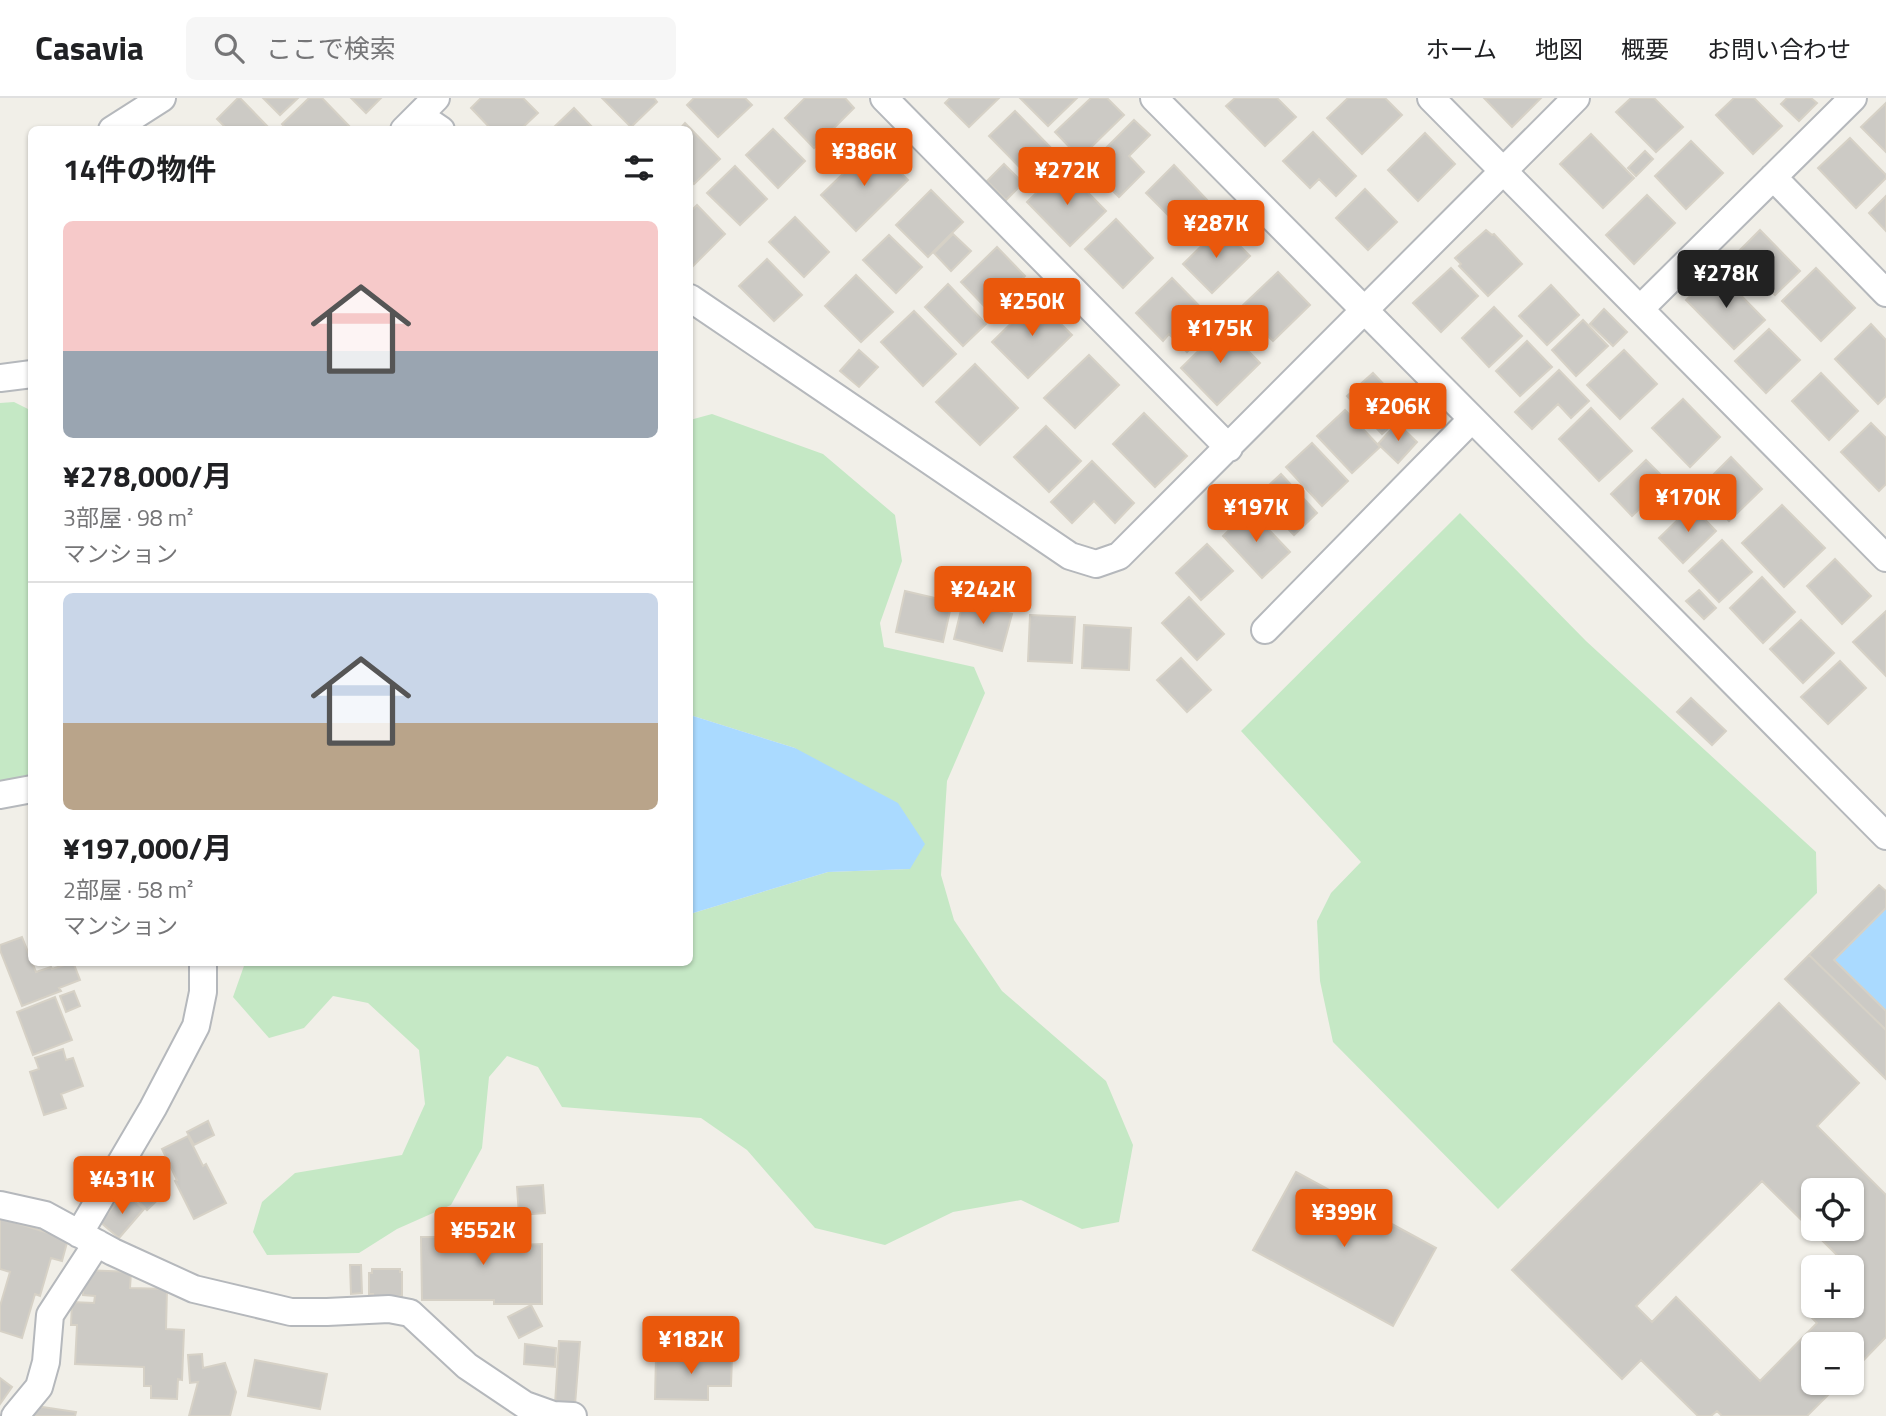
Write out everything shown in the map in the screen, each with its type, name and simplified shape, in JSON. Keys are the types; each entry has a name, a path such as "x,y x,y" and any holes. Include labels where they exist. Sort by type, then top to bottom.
{"street":[{"path":"118,126 162,98"},
{"path":"884,98 1229,448"},
{"path":"1154,98 1886,836"},
{"path":"1431,98 1886,558"},
{"path":"693,300 1070,556 1096,564 1119,556 1576,98"},
{"path":"1640,309 1853,98"},
{"path":"1773,177 1886,292"},
{"path":"0,378 28,374"},
{"path":"1265,630 1472,419"},
{"path":"0,795 28,790"},
{"path":"15,1416 38,1387 46,1362 50,1315 196,1026 204,992 204,966"},
{"path":"0,1205 45,1215 194,1289 291,1312 389,1309 410,1313 467,1366 525,1405 553,1415 573,1416"}],"green space":[{"path":"14,402 28,409 28,778 0,785 0,403"},
{"path":"712,414 823,454 895,515 902,561 880,623 884,647 974,667 985,693 947,781 941,875 954,920 1002,991 1106,1081 1133,1145 1119,1222 1082,1229 1021,1200 953,1212 885,1245 815,1228 747,1150 701,1118 562,1107 538,1067 507,1056 489,1077 482,1148 451,1205 397,1229 359,1253 267,1255 253,1232 262,1202 295,1173 402,1155 425,1104 419,1050 368,1003 333,996 304,1028 269,1038 233,997 244,966 693,966 693,913 828,872 910,869 795,748 693,716 693,419"},
{"path":"1460,513 1586,641 1816,852 1817,893 1498,1209 1333,1042 1320,981 1317,921 1331,893 1361,862 1241,731"}],"water":[{"path":"693,716 795,748 898,803 925,844 910,869 828,872 693,913"},
{"path":"1886,908 1886,1011 1834,960"}],"building":[{"path":"240,98 267,126 224,126 217,119"},
{"path":"263,98 298,98 280,115"},
{"path":"309,98 322,98 349,126 284,126 282,124"},
{"path":"351,98 381,98 366,113"},
{"path":"481,98 523,98 538,113 524,126 488,126 471,108"},
{"path":"602,98 654,98 657,102 630,126"},
{"path":"694,98 745,98 752,105 718,137 687,105"},
{"path":"805,98 845,98 854,108 814,148 785,118"},
{"path":"950,98 999,98 969,127 945,103"},
{"path":"1020,98 1077,98 1048,126"},
{"path":"1091,98 1107,98 1124,115 1080,158 1055,132"},
{"path":"1235,98 1277,98 1296,117 1265,146 1226,106"},
{"path":"1348,98 1385,98 1402,115 1362,154 1327,118"},
{"path":"1484,98 1541,98 1512,127"},
{"path":"1631,98 1654,98 1683,127 1656,152 1616,112"},
{"path":"1734,98 1754,98 1782,126 1753,154 1716,115"},
{"path":"1787,98 1811,98 1817,103 1799,121 1781,104"},
{"path":"1886,103 1886,152 1861,127"},
{"path":"574,108 591,126 555,126"},
{"path":"1015,111 1058,155 1032,180 989,136"},
{"path":"1134,120 1150,135 1129,156 1144,172 1119,197 1088,166"},
{"path":"773,129 805,161 778,188 746,155"},
{"path":"693,131 720,159 693,183"},
{"path":"1313,132 1356,176 1336,196 1319,179 1310,188 1283,161"},
{"path":"1425,133 1455,164 1418,201 1388,170"},
{"path":"1591,134 1634,178 1603,208 1560,164"},
{"path":"1850,138 1886,175 1856,208 1818,168"},
{"path":"1691,141 1723,173 1686,209 1655,176"},
{"path":"873,145 908,180 856,231 821,195"},
{"path":"1645,151 1653,159 1636,176 1628,168"},
{"path":"1004,164 1023,183 1006,200 987,181"},
{"path":"1174,165 1209,202 1182,229 1146,193"},
{"path":"735,166 767,199 740,225 707,193"},
{"path":"1063,167 1106,211 1070,246 1027,202"},
{"path":"1365,189 1397,222 1368,250 1336,218"},
{"path":"931,190 963,222 928,257 896,225"},
{"path":"1647,195 1675,223 1634,264 1606,235"},
{"path":"1886,196 1886,231 1869,213"},
{"path":"697,205 725,234 693,266 693,209"},
{"path":"795,217 829,252 804,277 769,242"},
{"path":"1116,219 1153,258 1123,288 1085,249"},
{"path":"1221,227 1250,256 1212,293 1183,264"},
{"path":"1486,230 1494,234 1522,264 1488,296 1459,266 1461,264 1455,258"},
{"path":"1760,230 1800,271 1775,295 1735,255"},
{"path":"953,234 971,251 951,271 934,253"},
{"path":"889,235 922,267 896,293 863,260"},
{"path":"997,247 1025,276 989,311 961,282"},
{"path":"767,259 802,295 774,321 739,286"},
{"path":"1451,268 1478,296 1441,332 1413,303"},
{"path":"1816,268 1855,308 1821,341 1782,301"},
{"path":"1717,271 1765,320 1734,349 1686,300"},
{"path":"1278,272 1310,305 1273,341 1240,308"},
{"path":"856,275 893,312 861,342 825,306"},
{"path":"1172,278 1216,323 1187,352 1169,334 1163,341 1136,313"},
{"path":"948,284 986,324 963,346 925,307"},
{"path":"1551,285 1579,315 1547,345 1519,316"},
{"path":"1036,299 1072,335 1028,378 992,342"},
{"path":"1494,307 1522,336 1489,367 1462,338"},
{"path":"1604,309 1627,332 1613,346 1590,324"},
{"path":"914,311 956,354 923,386 881,342"},
{"path":"1583,320 1608,346 1576,376 1552,350"},
{"path":"1871,324 1886,340 1886,396 1878,404 1835,359"},
{"path":"1224,326 1260,363 1217,405 1181,368"},
{"path":"1769,329 1800,360 1766,393 1735,361"},
{"path":"1527,341 1552,367 1520,396 1496,371"},
{"path":"859,350 878,367 859,387 840,371"},
{"path":"1624,350 1657,384 1620,419 1587,385"},
{"path":"1089,355 1119,385 1075,428 1044,398"},
{"path":"975,364 1018,408 980,445 936,402"},
{"path":"1559,370 1589,401 1571,418 1558,404 1532,429 1515,412"},
{"path":"1373,373 1408,410 1382,434 1347,396"},
{"path":"1821,373 1858,411 1829,440 1792,401"},
{"path":"1683,399 1720,437 1690,467 1652,428"},
{"path":"1591,408 1632,451 1599,481 1559,439"},
{"path":"1345,410 1380,447 1352,473 1317,436"},
{"path":"1144,413 1187,456 1155,487 1113,444"},
{"path":"1397,423 1417,442 1398,463 1378,444"},
{"path":"1871,423 1886,438 1886,484 1879,491 1841,452"},
{"path":"1046,426 1081,461 1049,492 1014,457"},
{"path":"1312,443 1348,481 1322,506 1286,467"},
{"path":"1731,457 1762,489 1729,521 1699,489"},
{"path":"1646,460 1668,482 1632,516 1611,494"},
{"path":"1092,461 1134,503 1115,523 1094,501 1072,523 1051,502"},
{"path":"1281,474 1317,513 1294,535 1257,496"},
{"path":"1232,496 1241,506 1231,515 1222,505"},
{"path":"1782,505 1825,548 1784,587 1742,543"},
{"path":"1692,506 1716,531 1683,563 1659,538"},
{"path":"1250,510 1290,552 1262,578 1223,536"},
{"path":"1722,540 1752,572 1719,602 1689,571"},
{"path":"1207,544 1233,571 1201,600 1176,573"},
{"path":"1835,559 1871,596 1842,624 1807,586"},
{"path":"1762,577 1795,612 1763,643 1730,608"},
{"path":"1699,590 1716,608 1704,619 1686,601"},
{"path":"905,591 952,602 943,642 896,632"},
{"path":"1189,597 1224,634 1197,660 1162,623"},
{"path":"963,602 1012,614 1002,651 954,639"},
{"path":"1886,611 1886,676 1853,642"},
{"path":"1030,615 1075,617 1072,663 1028,661"},
{"path":"1801,620 1834,653 1803,683 1770,649"},
{"path":"1084,625 1131,628 1129,670 1082,668"},
{"path":"1181,658 1211,690 1187,712 1157,680"},
{"path":"1840,661 1866,688 1828,724 1801,697"},
{"path":"1691,698 1726,731 1712,745 1677,712"},
{"path":"1879,885 1886,891 1886,908 1834,960 1886,1011 1886,1030 1809,955"},
{"path":"22,937 28,952 28,966 34,966 36,972 51,967 75,966 80,980 59,988 61,991 22,1006 0,945"},
{"path":"1809,955 1886,1030 1886,1079 1785,979"},
{"path":"74,991 80,1006 66,1012 60,996"},
{"path":"55,997 72,1040 33,1055 17,1012"},
{"path":"1779,1003 1859,1083 1817,1126 1886,1195 1886,1337 1864,1360 1864,1332 1808,1332 1817,1323 1812,1318 1864,1318 1864,1255 1837,1255 1823,1241 1864,1241 1864,1178 1801,1178 1801,1220 1762,1181 1636,1306 1652,1322 1676,1297 1760,1381 1801,1339 1801,1395 1828,1395 1807,1416 1722,1416 1717,1411 1711,1416 1698,1416 1641,1360 1622,1379 1512,1270"},
{"path":"63,1049 66,1060 73,1058 83,1086 61,1094 66,1108 44,1115 30,1072 39,1069 35,1058"},
{"path":"208,1121 214,1135 194,1145 187,1132"},
{"path":"188,1136 226,1203 194,1219 162,1149"},
{"path":"136,1153 169,1189 147,1210 120,1182"},
{"path":"1296,1172 1436,1248 1393,1326 1253,1250"},
{"path":"543,1185 545,1213 519,1215 517,1187"},
{"path":"125,1193 144,1209 119,1238 100,1222"},
{"path":"0,1218 68,1239 62,1261 51,1258 40,1296 35,1294 22,1338 0,1331 0,1306 10,1272 0,1269"},
{"path":"517,1219 517,1245 542,1244 542,1304 494,1304 494,1300 422,1300 421,1237 478,1237 478,1220"},
{"path":"350,1265 361,1265 362,1293 351,1294"},
{"path":"372,1269 400,1269 402,1296 369,1294 369,1273 372,1273"},
{"path":"84,1270 131,1272 130,1288 167,1289 166,1329 184,1330 182,1380 178,1379 177,1399 151,1398 151,1386 144,1386 144,1367 75,1364 77,1325 71,1325 72,1302 94,1303 95,1296 83,1295"},
{"path":"531,1305 542,1326 519,1338 508,1317"},
{"path":"559,1341 580,1342 575,1405 555,1404"},
{"path":"525,1344 556,1348 555,1367 524,1364"},
{"path":"707,1353 706,1356 732,1357 731,1386 708,1386 708,1400 655,1399 656,1356"},
{"path":"202,1354 203,1368 225,1363 236,1392 230,1416 189,1416 198,1382 190,1383 188,1355"},
{"path":"255,1360 327,1374 320,1409 248,1396"},
{"path":"0,1378 12,1387 0,1404"},
{"path":"36,1406 76,1412 75,1416 25,1416"}]}
